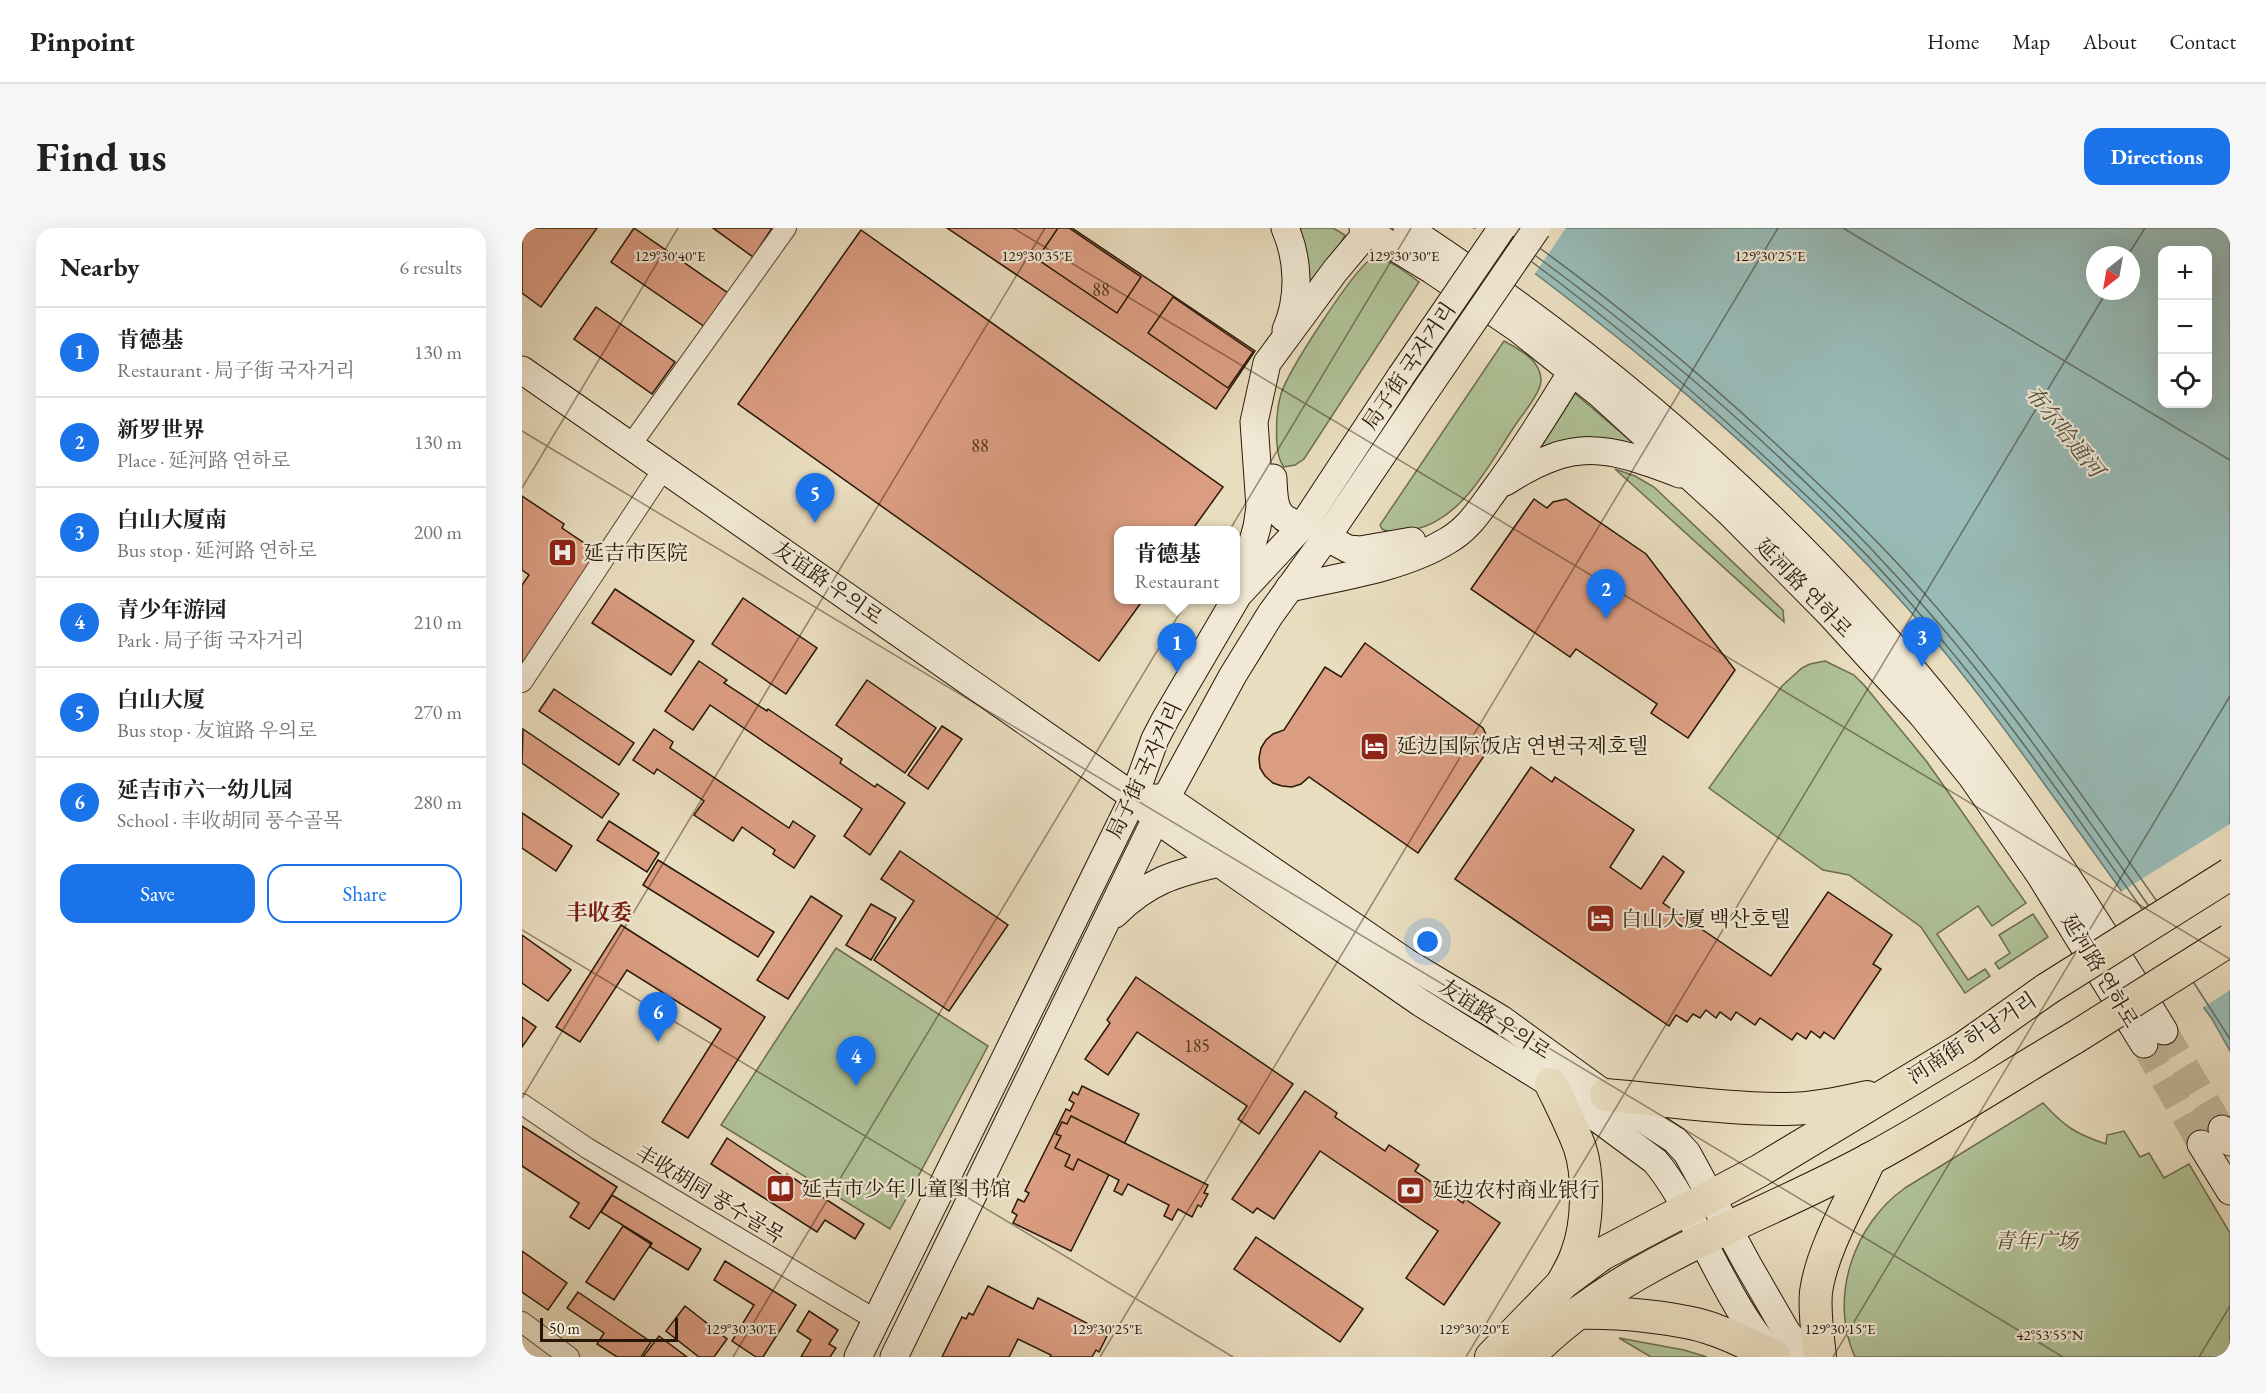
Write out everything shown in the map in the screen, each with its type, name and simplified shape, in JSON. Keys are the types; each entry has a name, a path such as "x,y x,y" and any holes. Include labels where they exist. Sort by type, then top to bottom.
{"main road":[{"path":"1281,343 1292,318 1296,285 1293,251 1285,228"},
{"name":"延河路 연하로","path":"1373,230 1517,328 1574,359 1645,434 1766,548 1828,612 1922,715 1946,745 1984,795 2154,1037 2068,876 1956,723 1917,675 1816,565 1722,470 1574,359 1407,228"},
{"name":"局子街 국자거리","path":"894,1357 1161,809 1233,675 1289,588 1315,531 1401,376 1503,228"},
{"name":"局子街 국자거리","path":"1240,593 1315,531 1424,393 1537,228"},
{"path":"1240,588 1257,527 1260,507 1254,434 1257,406 1267,363 1373,230"},
{"path":"1373,230 1279,378 1270,409 1275,504 1279,514 1285,520 1315,531 1348,549 1364,550 1419,539 1437,531 1463,512 1502,462 1574,359"},
{"path":"1289,588 1371,569 1430,550 1463,530 1474,520 1496,488 1574,359"},
{"name":"友谊路 우의로","path":"522,370 1134,797 1161,809 1501,1019 1606,1095 1675,1140 1687,1153 1699,1203"},
{"path":"1496,488 1546,459 1581,450 1604,450 1622,454 1693,479"},
{"name":"局子街 국자거리","path":"858,1357 1134,797 1155,739 1233,604"},
{"name":"友谊路 우의로","path":"1161,809 1219,863 1421,1003 1551,1084 1655,1161 1668,1176 1699,1203"},
{"path":"1103,926 1132,897 1146,888 1181,872 1219,863"},
{"name":"河南街 하남거리","path":"1563,1283 1602,1254 1760,1171 1965,1047 2047,989 2230,874"},
{"path":"1528,1357 1578,1313 1622,1283 1870,1159 2074,1038 2230,940"},
{"path":"1491,1357 1563,1283 1582,1237 1586,1215 1584,1172 1580,1150 1551,1084"},
{"path":"1606,1095 1719,1106 1787,1109 1834,1104 1894,1090"},
{"path":"2218,1138 2230,1191"},
{"path":"1820,1357 1815,1317 1816,1292 1824,1259 1870,1159"},
{"path":"1699,1203 1716,1235 1758,1339 1774,1357"},
{"path":"1716,1235 1806,1357"},
{"path":"1578,1313 1600,1312 1678,1321 1713,1329 1774,1357"}],"street":[{"path":"630,446 786,228"},
{"path":"522,682 664,468"},
{"name":"丰收胡同 풍수골목","path":"522,1104 587,1148 876,1320"},
{"path":"522,1322 569,1357"}],"green space":[{"path":"1292,228 1333,228 1345,235 1333,258 1300,305"},
{"path":"1371,259 1384,260 1419,282 1304,459 1295,465 1284,467 1278,452 1277,421 1281,394 1286,382 1350,282"},
{"path":"1504,341 1533,360 1540,372 1540,384 1530,404 1473,489 1446,515 1431,524 1413,530 1393,532 1382,529 1380,525"},
{"path":"1571,390 1640,449 1529,457"},
{"path":"1615,469 1635,476 1654,487 1783,610 1784,622"},
{"path":"1825,661 1854,675 1864,685 1927,762 2026,903 1992,926 1978,906 1937,934 1968,980 1985,969 1990,976 1965,993 1921,927 1849,875 1823,870 1709,788 1782,686 1802,668"},
{"path":"2033,914 2048,937 1999,969 1995,963 2010,953 1999,935"},
{"path":"836,948 988,1046 890,1229 721,1125"},
{"name":"青年广场","path":"2043,1103 2072,1129 2106,1144 2107,1135 2124,1131 2140,1157 2149,1153 2164,1178 2189,1164 2230,1233 2230,1357 1855,1357 1847,1334 1844,1311 1846,1287 1851,1264 1872,1221 1887,1203 1905,1188"},
{"path":"1619,1338 1684,1350 1707,1357 1651,1357"}],"water":[{"name":"布尔哈通河","path":"1474,228 2230,228 2230,1051 2212,1019 2034,769 1975,690 1913,614 1794,491 1743,444 1584,311"}],"pier":[{"path":"1476,228 1566,228 1534,275 1473,231"},
{"path":"2230,824 2230,990 2201,1009 2119,893"}],"building":[{"path":"522,228 597,228 541,307 522,293"},
{"path":"634,228 728,293 705,327 611,262"},
{"path":"713,228 772,228 753,257"},
{"path":"947,228 1072,228 1255,351 1216,409"},
{"path":"1058,228 1069,228 1141,277 1117,313 1037,259"},
{"path":"861,230 1223,487 1195,526 1114,526 1114,604 1140,604 1099,661 738,404"},
{"path":"1173,297 1253,352 1228,388 1148,333"},
{"path":"596,307 675,362 652,394 574,339"},
{"path":"522,496 564,524 562,528 599,553 522,665 522,585 529,575 522,570"},
{"path":"1534,499 1547,508 1553,502 1566,499 1646,554 1735,670 1688,738 1651,713 1657,704 1576,649 1570,657 1471,589"},
{"path":"615,589 694,641 671,675 592,623"},
{"path":"743,598 817,648 786,694 712,644"},
{"name":"延边国际饭店 연변국제호텔","path":"1365,643 1483,728 1488,739 1488,750 1418,853 1309,777 1301,784 1292,787 1282,786 1273,783 1260,768 1261,748 1266,740 1273,734 1284,730 1325,667 1341,677"},
{"path":"699,661 727,680 724,683 767,711 768,709 842,759 840,763 875,787 877,784 905,803 870,855 844,836 862,809 710,705 693,730 665,711"},
{"path":"867,680 936,728 905,773 836,725"},
{"path":"554,689 634,743 619,765 539,711"},
{"path":"942,726 962,739 928,789 908,775"},
{"path":"523,729 619,794 602,818 522,763"},
{"path":"654,729 673,742 670,748 789,828 793,821 815,836 794,868 773,854 775,850 742,827 733,841 694,815 704,801 657,769 654,774 633,760"},
{"name":"白山大厦 백산호텔","path":"1531,767 1552,782 1555,777 1634,830 1610,867 1641,889 1663,856 1684,872 1663,903 1771,976 1828,892 1892,935 1873,964 1881,969 1834,1039 1824,1032 1820,1038 1811,1031 1806,1039 1797,1033 1792,1040 1760,1018 1755,1025 1736,1012 1731,1020 1720,1012 1716,1018 1706,1010 1700,1018 1693,1014 1687,1022 1676,1015 1669,1026 1455,879"},
{"path":"522,813 572,846 556,871 522,848"},
{"path":"609,821 659,853 647,872 597,840"},
{"path":"900,851 1008,925 949,1011 874,960 914,901 881,879"},
{"path":"658,860 774,932 758,957 643,885"},
{"path":"811,896 842,916 788,999 757,980"},
{"path":"871,904 896,918 871,960 846,945"},
{"path":"621,925 765,1017 688,1138 662,1122 721,1029 627,970 580,1042 556,1027"},
{"path":"522,935 571,970 548,1001 522,983"},
{"path":"1136,977 1293,1084 1259,1134 1238,1119 1247,1106 1137,1032 1108,1075 1085,1059 1110,1023 1107,1020"},
{"path":"522,1017 536,1027 522,1047"},
{"path":"1082,1086 1139,1114 1071,1251 1013,1223 1017,1215 1012,1212 1018,1199 1024,1202 1029,1193 1025,1191 1066,1109 1070,1111 1074,1103 1069,1100 1073,1092 1078,1095"},
{"name":"延边农村商业银行","path":"1305,1091 1337,1113 1335,1117 1385,1151 1389,1145 1419,1165 1415,1171 1463,1203 1465,1199 1500,1223 1444,1305 1406,1278 1438,1231 1320,1151 1274,1219 1257,1208 1253,1213 1232,1199"},
{"path":"1071,1116 1208,1185 1204,1193 1208,1194 1201,1207 1198,1205 1192,1217 1178,1209 1172,1220 1164,1216 1169,1205 1128,1184 1122,1195 1114,1191 1119,1180 1078,1159 1073,1170 1065,1166 1070,1155 1055,1148 1061,1136 1056,1134 1062,1122 1067,1124"},
{"path":"522,1126 617,1187 589,1229 570,1217 579,1203 522,1166"},
{"name":"延吉市少年儿童图书馆","path":"727,1138 785,1177 787,1174 864,1224 855,1239 825,1220 817,1232 711,1164"},
{"path":"612,1195 701,1249 688,1270 650,1247 652,1243 601,1212"},
{"path":"623,1226 651,1244 614,1300 586,1282"},
{"path":"1256,1237 1363,1309 1340,1342 1234,1269"},
{"path":"522,1251 567,1283 548,1310 522,1292"},
{"path":"725,1261 796,1305 763,1357 756,1357 732,1341 754,1305 714,1280"},
{"path":"988,1286 1033,1309 1038,1298 1108,1334 1099,1352 1096,1350 1092,1357 1050,1357 1051,1355 1018,1339 1009,1357 942,1357 962,1317 966,1319 969,1313 973,1315"},
{"path":"578,1292 651,1342 641,1357 617,1357 597,1344 604,1333 567,1308"},
{"path":"685,1306 727,1339 714,1357 699,1357 666,1331"},
{"path":"809,1311 838,1330 829,1344 836,1348 830,1357 801,1357 811,1340 797,1331"},
{"path":"659,1336 687,1357 643,1357"}],"tunnel":[{"path":"2164,1031 2222,1129"},
{"path":"2144,1044 2201,1144"}],"place":[{"name":"白山大厦","path":"815,523"},
{"name":"延吉市医院","path":"562,553"},
{"name":"新罗世界","path":"1606,619"},
{"name":"白山大厦南","path":"1922,667"},
{"name":"肯德基","path":"1177,673"},
{"name":"延边国际饭店 연변국제호텔","path":"1375,746"},
{"name":"白山大厦 백산호텔","path":"1600,919"},
{"name":"延吉市六一幼儿园","path":"658,1042"},
{"name":"青少年游园","path":"856,1086"},
{"name":"延吉市少年儿童图书馆","path":"780,1189"},
{"name":"延边农村商业银行","path":"1411,1190"}],"district":[{"name":"丰收委","path":"599,912"}]}
